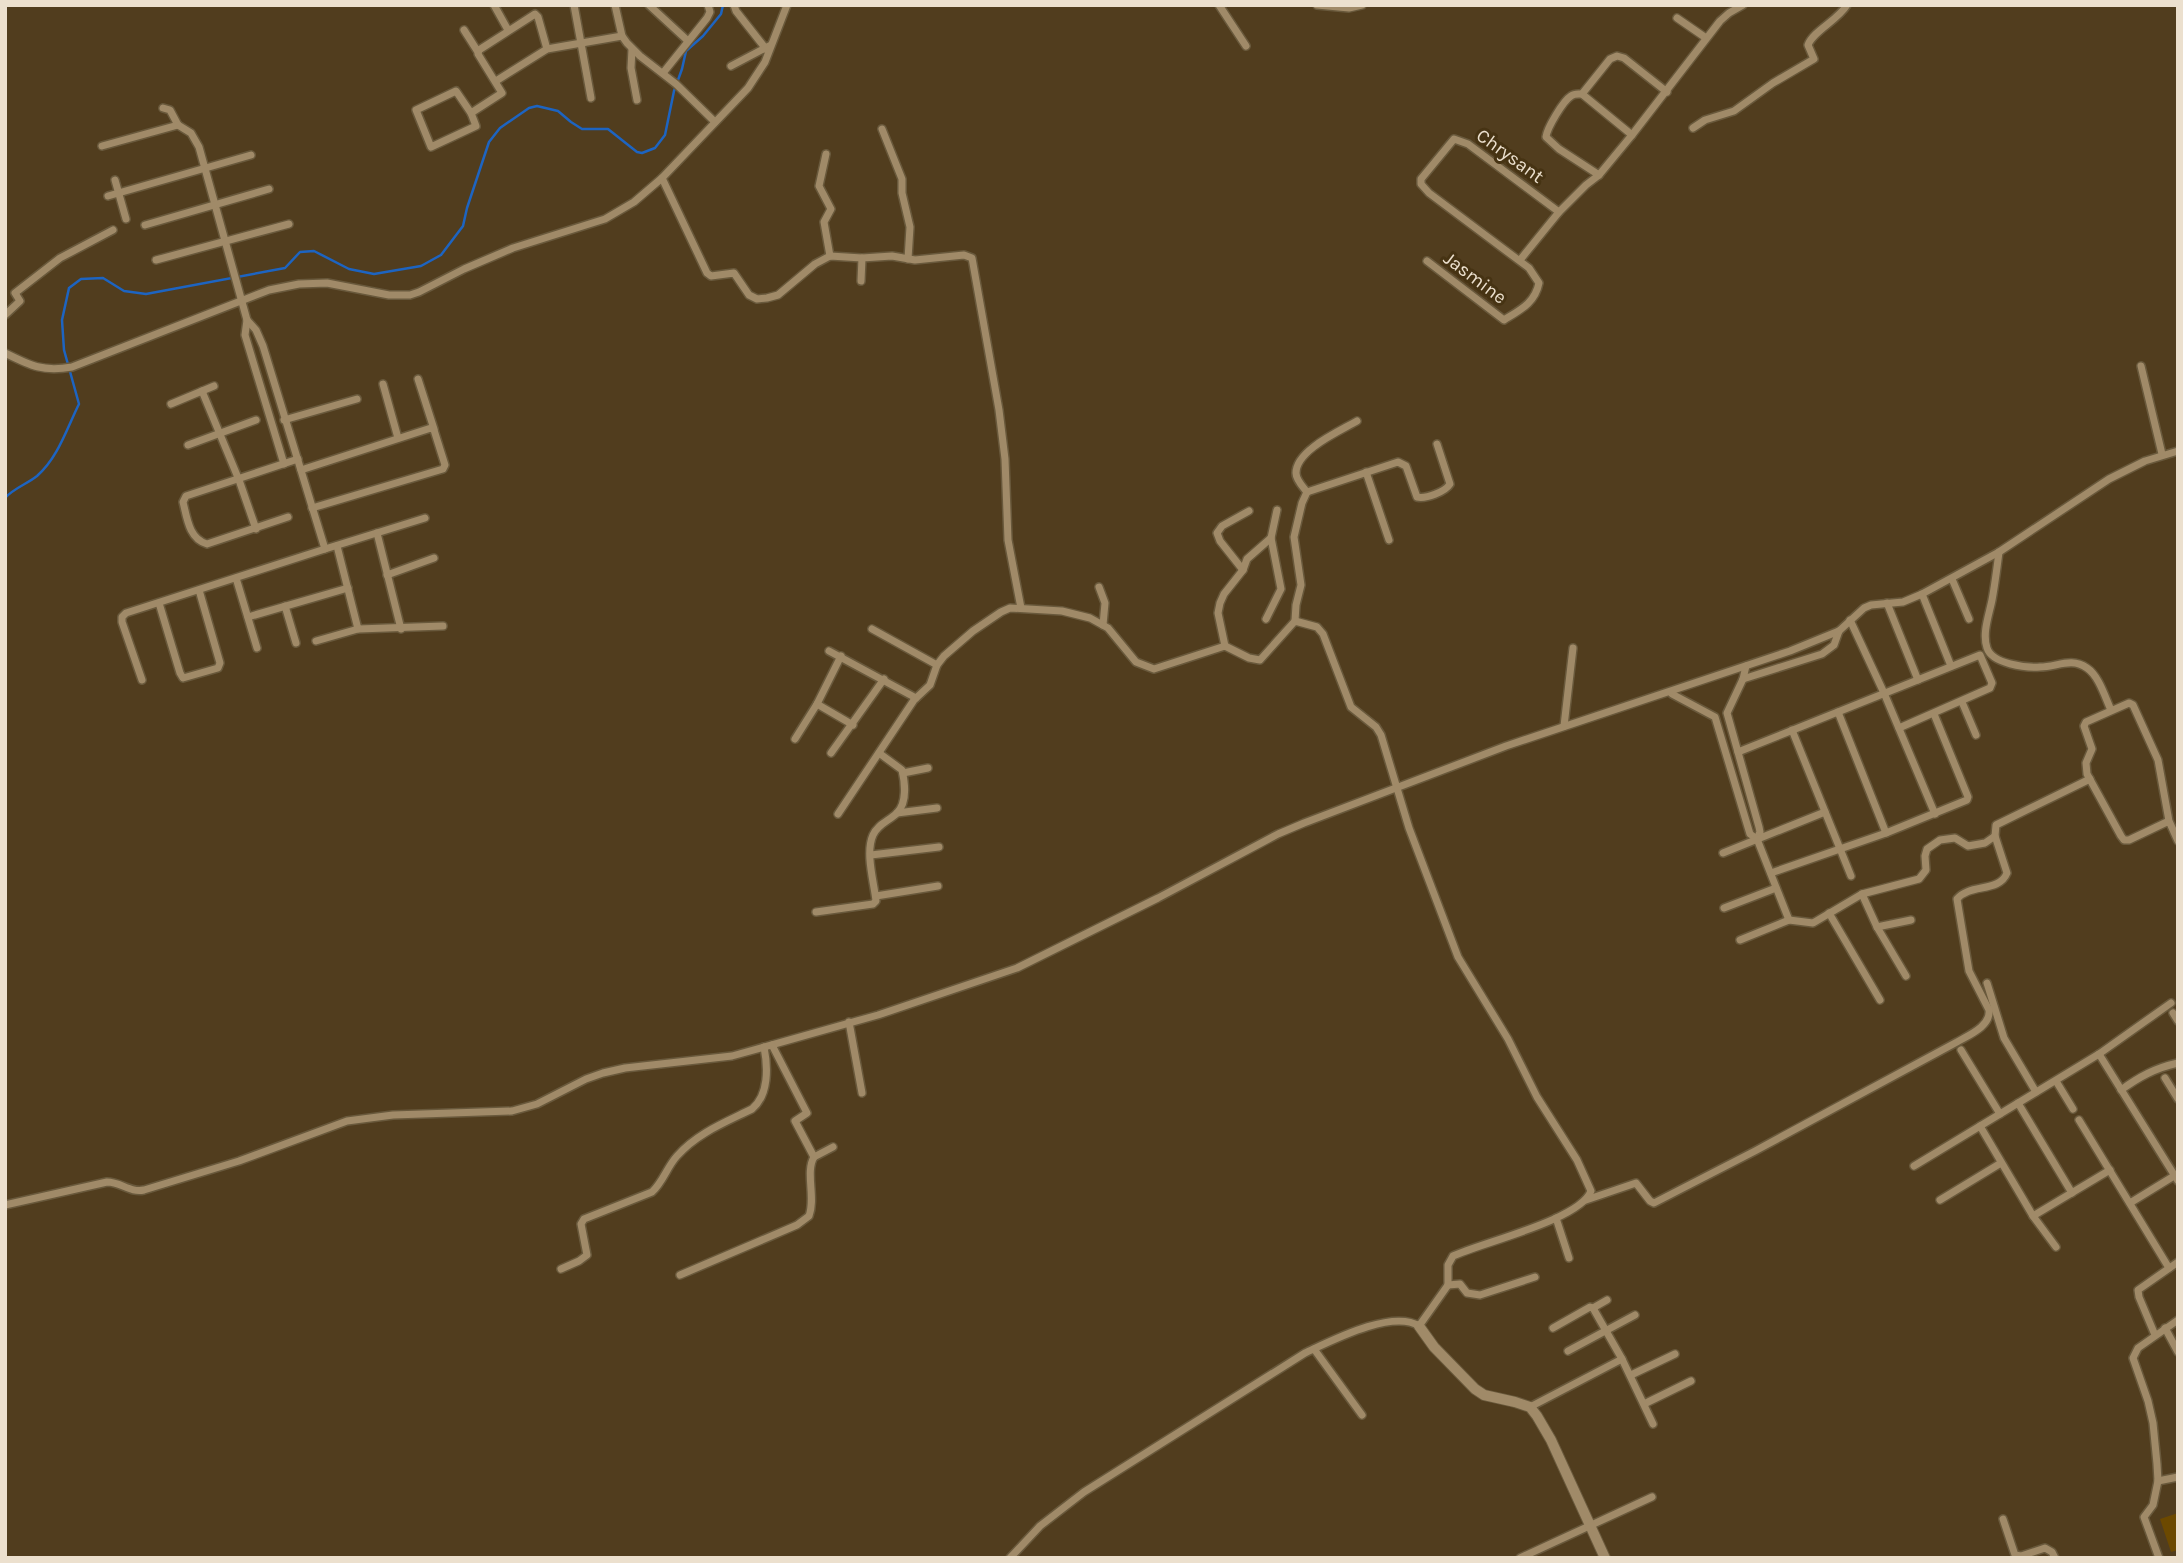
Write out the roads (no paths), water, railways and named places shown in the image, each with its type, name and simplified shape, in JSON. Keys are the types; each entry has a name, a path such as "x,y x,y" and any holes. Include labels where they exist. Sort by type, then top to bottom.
{"street":[{"path":"494,5 508,30"},
{"path":"574,5 592,98"},
{"path":"615,5 622,36 632,49 663,73 715,122"},
{"path":"649,5 688,41"},
{"path":"663,73 708,18 708,5"},
{"path":"734,5 736,11 769,46"},
{"path":"5,353 39,368 55,370 72,367 269,290 299,284 327,283 390,295 419,292 513,248 605,219 634,202 663,178 758,75 787,5"},
{"path":"1219,5 1246,46"},
{"path":"1317,5 1349,8 1362,5"},
{"path":"1520,260 1559,212 1599,175 1724,17 1743,5"},
{"path":"1693,128 1706,120 1734,111 1773,83 1814,60 1808,46 1810,39 1832,22 1847,5"},
{"path":"478,52 535,14 547,49"},
{"path":"1677,18 1706,38"},
{"path":"464,30 502,91 471,113"},
{"path":"496,81 547,49 622,36"},
{"path":"731,66 769,46"},
{"path":"632,49 631,68 637,100"},
{"path":"1583,94 1610,59 1617,56 1624,58 1667,92"},
{"path":"456,90 471,113 475,127 433,148 416,110 456,90"},
{"path":"1599,175 1559,149 1546,137 1548,128 1569,97 1583,94 1632,135"},
{"path":"163,108 170,110 178,125 191,133 206,167 247,320 259,337 325,549"},
{"path":"102,146 178,125"},
{"path":"882,129 902,179 902,193 910,227 908,259"},
{"name":"Chrysant","path":"1520,260 1429,193 1421,184 1421,179 1450,141 1458,139 1468,144 1559,212"},
{"path":"108,196 251,155"},
{"path":"826,155 819,186 831,206 824,222 830,256"},
{"path":"663,178 707,273 711,276 734,273 746,293 752,297 767,298 778,295 815,264 830,256 880,256 920,260 964,256 973,259 999,410 1005,459 1007,540 1021,608"},
{"path":"115,180 126,219"},
{"path":"145,225 269,189"},
{"path":"156,260 289,224"},
{"path":"5,315 20,300 15,293 40,272 60,258 113,230"},
{"path":"861,281 862,258"},
{"name":"Jasmine","path":"1427,261 1504,320 1533,300 1537,293 1539,283 1535,275 1520,260"},
{"path":"247,320 244,335 284,464"},
{"path":"2141,366 2162,454"},
{"path":"256,374 270,371"},
{"path":"312,508 444,468 446,464 418,379"},
{"path":"383,384 398,439"},
{"path":"171,404 214,386"},
{"path":"202,391 256,529"},
{"path":"284,420 357,399"},
{"path":"188,445 256,420"},
{"path":"1307,492 1296,471 1303,457 1357,421"},
{"path":"301,470 430,428 434,429"},
{"path":"1307,492 1395,462 1406,466 1417,496 1422,498 1444,490 1449,487 1450,481 1437,444"},
{"path":"5,1205 107,1182 117,1183 136,1192 239,1161 347,1121 368,1117 512,1111 537,1104 603,1073 625,1068 716,1059 768,1046 878,1015 1017,968 1278,834 1396,787 1564,726 1790,651 1839,631 1864,608 1903,601 1952,579 1999,552 2101,484 2162,454 2178,451"},
{"path":"288,517 207,544 198,542 192,533 183,502 186,496 298,459"},
{"path":"1366,472 1390,540"},
{"path":"838,814 916,698 930,685 937,665 955,646 1000,612 1010,608 1062,611 1081,615 1104,625 1136,662 1149,669 1169,666 1225,646 1246,657 1258,661 1262,659 1295,621 1301,586 1294,537 1307,492"},
{"path":"1266,619 1281,589 1271,538 1277,510"},
{"path":"1243,570 1220,541 1217,533 1222,526 1249,511"},
{"path":"142,680 122,617 125,613 425,518"},
{"path":"377,533 401,629"},
{"path":"1225,646 1218,612 1224,594 1243,570 1247,559 1271,538"},
{"path":"337,545 358,629"},
{"path":"1999,552 1987,622 1986,639 1989,652 1996,659 2029,667 2048,667 2071,662 2084,666 2094,674 2112,710"},
{"path":"387,575 433,558"},
{"path":"236,578 257,648"},
{"path":"1952,579 1969,619"},
{"path":"1099,587 1105,603 1104,625"},
{"path":"248,617 348,588"},
{"path":"159,603 183,678 218,668 220,663 199,590"},
{"path":"1922,594 1951,666"},
{"path":"1887,603 1918,680"},
{"path":"285,606 296,643"},
{"path":"1850,620 1935,814"},
{"path":"1295,621 1320,630 1347,700 1357,713 1381,734 1409,828 1458,957 1508,1040 1537,1097 1585,1173 1591,1191 1586,1200"},
{"path":"316,641 358,629 443,626"},
{"path":"872,629 937,665"},
{"path":"1743,679 1822,654 1834,645 1839,631"},
{"path":"1564,726 1573,648"},
{"path":"829,651 916,698"},
{"path":"1738,752 1980,655 1992,683 1987,691 1899,728"},
{"path":"795,738 817,704 841,656"},
{"path":"1746,666 1727,713 1759,827 1757,839"},
{"path":"831,753 884,679"},
{"path":"1672,694 1714,717 1751,834 1757,839 1792,921"},
{"path":"1962,702 1976,735"},
{"path":"817,704 853,725"},
{"path":"2169,821 2129,840 2124,839 2090,779 2086,763 2091,746 2084,726 2086,722 2129,704 2134,706 2158,760 2169,821 2178,841"},
{"path":"1838,712 1886,833"},
{"path":"1714,717 1727,713"},
{"path":"1771,873 1965,802 1968,797 1934,714"},
{"path":"1792,730 1851,876"},
{"path":"816,912 873,904 876,901 872,838 875,831 897,813 903,800 902,773 899,767 879,753"},
{"path":"902,773 928,768"},
{"path":"1419,1326 1440,1300 1448,1285 1448,1265 1453,1256 1536,1227 1586,1200 1636,1183 1654,1203 1944,1050 1987,1022 1990,1017 1989,1010 1969,971 1957,898 1966,892 2000,883 2006,877 1994,836 1996,825 2090,779"},
{"path":"897,813 937,808"},
{"path":"1723,853 1825,812"},
{"path":"1740,940 1792,921 1813,923 1863,894 1919,879 1926,870 1927,849 1940,839 1955,838 1968,846 1985,842 1994,836"},
{"path":"871,855 939,847"},
{"path":"876,896 938,886"},
{"path":"1724,908 1776,888"},
{"path":"1863,894 1877,928 1906,976"},
{"path":"1829,913 1881,1000"},
{"path":"1877,928 1911,920"},
{"path":"1987,983 2004,1038 2036,1092"},
{"path":"1914,1166 2099,1054 2171,1003"},
{"path":"2173,1013 2178,1021"},
{"path":"849,1022 863,1093"},
{"path":"768,1046 807,1113 795,1122 814,1157"},
{"path":"561,1269 587,1255 581,1224 583,1219 652,1192 675,1158 694,1140 758,1104 766,1073 768,1046"},
{"path":"1961,1050 2000,1114"},
{"path":"2099,1054 2177,1180 2130,1203"},
{"path":"2121,1090 2141,1075 2178,1063"},
{"path":"2165,1078 2178,1099"},
{"path":"2056,1081 2073,1109"},
{"path":"2018,1103 2072,1193"},
{"path":"2079,1120 2169,1268"},
{"path":"1980,1126 2033,1216 2056,1247"},
{"path":"680,1275 804,1221 812,1208 811,1164 814,1157 833,1147"},
{"path":"1940,1200 2001,1163"},
{"path":"2033,1216 2110,1170"},
{"path":"1556,1217 1569,1258"},
{"path":"2155,1335 2138,1290 2178,1262"},
{"path":"1448,1285 1460,1284 1467,1293 1480,1295 1535,1278"},
{"path":"1553,1328 1607,1300"},
{"path":"1593,1308 1631,1375 1653,1424"},
{"path":"1568,1351 1635,1315"},
{"path":"2159,1558 2144,1517 2153,1505 2158,1480 2153,1423 2133,1359 2138,1348 2178,1320"},
{"path":"1010,1558 1040,1526 1084,1492 1284,1366 1314,1349 1356,1331 1407,1321 1419,1326 1452,1367 1475,1389 1484,1395 1530,1407 1538,1416 1605,1558"},
{"path":"2165,1328 2178,1352"},
{"path":"1314,1349 1362,1415"},
{"path":"1631,1375 1675,1354"},
{"path":"1530,1407 1622,1359"},
{"path":"1644,1404 1692,1381"},
{"path":"2158,1480 2178,1477"},
{"path":"1520,1558 1652,1497"},
{"path":"2003,1519 2015,1555 2021,1556 2045,1548 2052,1552 2055,1558"}],"waterway":[{"path":"5,498 44,469 56,452 79,404 64,350 62,320 69,288 81,279 103,278 124,291 146,294 285,268 300,252 314,251 349,269 374,274 421,266 441,255 463,226 489,142 500,128 529,108 537,106 558,111 582,129 608,129 637,152 655,148 665,135 686,51 721,14 723,5"}]}
